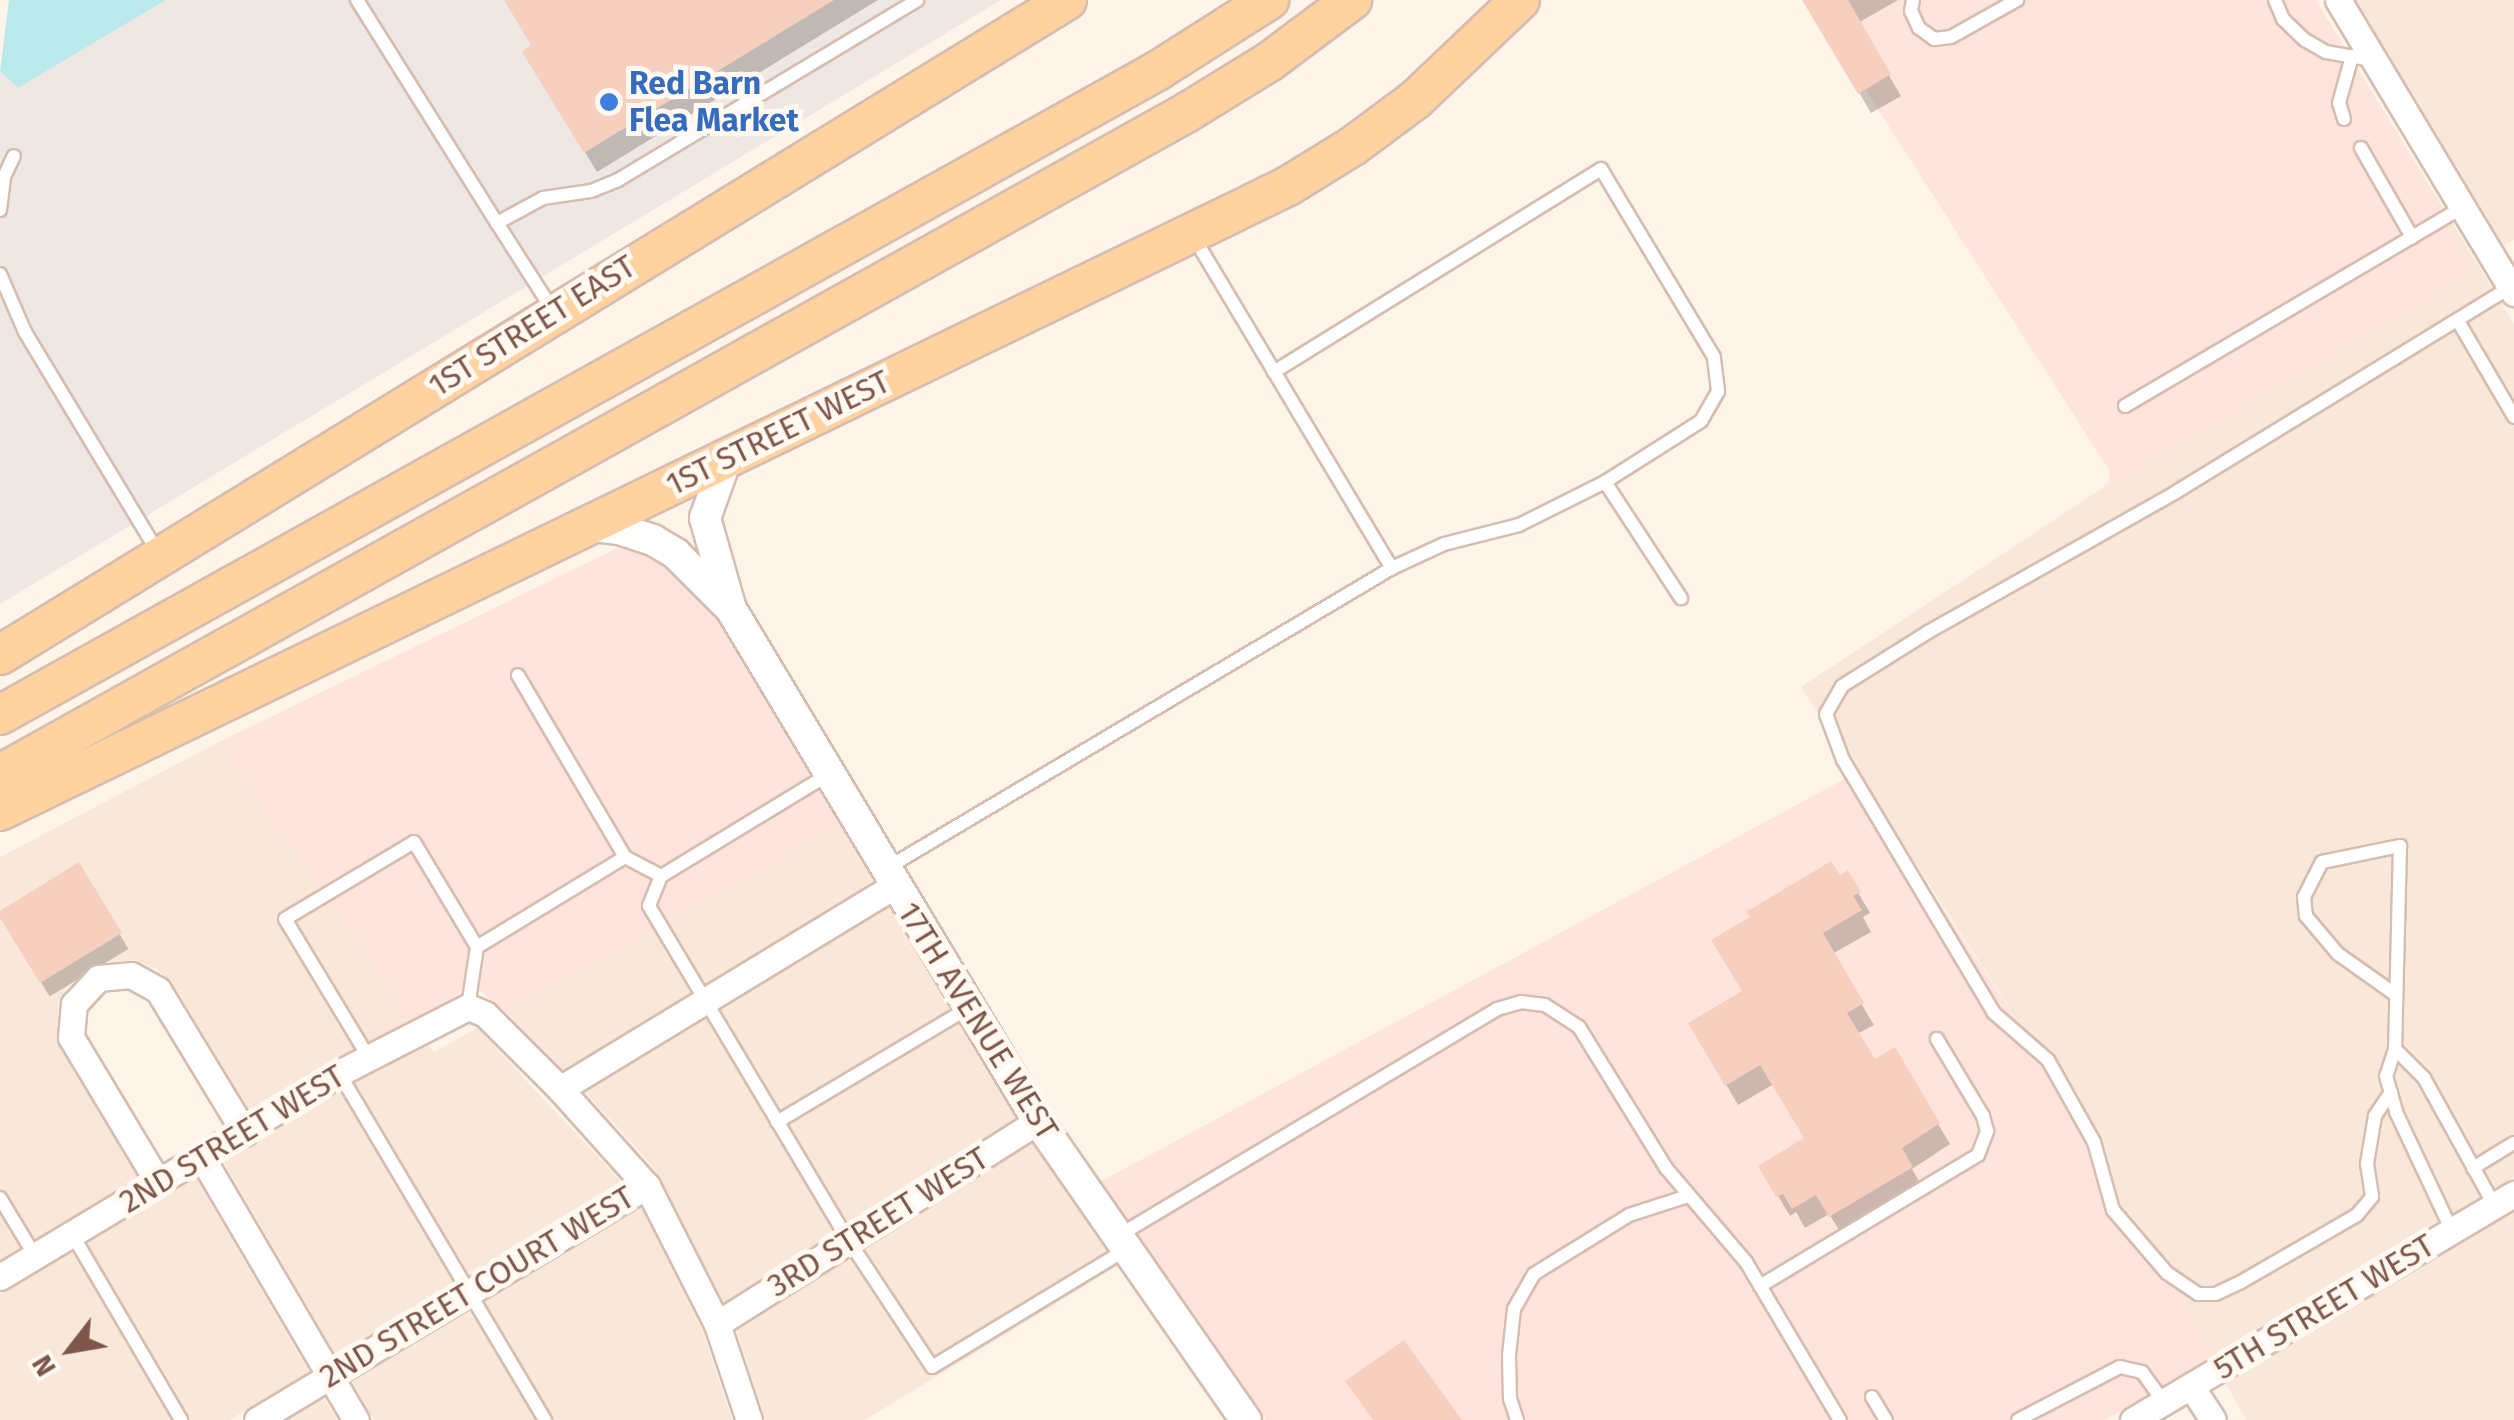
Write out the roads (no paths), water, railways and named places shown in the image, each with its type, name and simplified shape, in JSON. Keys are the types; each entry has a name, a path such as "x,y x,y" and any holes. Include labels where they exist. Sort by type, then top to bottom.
{"main road":[{"name":"1ST STREET EAST","path":"0,655 1067,0"},
{"path":"0,715 1170,63 1269,0"},
{"path":"0,774 1170,122 1269,62 1352,0"},
{"name":"1ST STREET WEST","path":"0,811 1288,186 1374,132 1450,70 1520,0"}],"street":[{"path":"2338,0 2363,58 2509,276"},
{"name":"17TH AVENUE WEST","path":"728,457 704,518 731,609 1038,1121 1246,1420"},
{"name":"17TH AVENUE WEST","path":"585,525 619,529 654,540 676,554 731,609"},
{"path":"560,1090 704,1001 889,877"},
{"path":"158,1182 71,1037 74,1004 98,978 131,974 158,990 245,1133"},
{"path":"468,1007 485,1014 646,1186 718,1324 749,1420"},
{"name":"2ND STREET WEST","path":"0,1277 339,1074 468,1007"},
{"name":"3RD STREET WEST","path":"718,1324 1038,1121"},
{"path":"202,1156 356,1420"},
{"name":"2ND STREET COURT WEST","path":"257,1420 646,1186"},
{"name":"5TH STREET WEST","path":"2133,1420 2504,1199"},
{"path":"2191,1386 2213,1420"}],"lane":[{"path":"357,0 554,312"},
{"path":"497,222 543,198 591,191 618,180 917,0"},
{"path":"1913,0 1911,12 1919,28 1934,38 1951,37 2017,0"},
{"path":"2274,0 2283,18 2305,40 2326,52 2363,58 2339,104 2344,119"},
{"path":"2361,148 2412,237"},
{"path":"0,210 4,177 14,156"},
{"path":"889,877 1392,568 1444,544 1519,525 1606,482 1701,422 1718,391 1719,373 1714,357 1601,169 1274,372"},
{"path":"2125,406 2462,207"},
{"path":"1192,234 1392,568"},
{"path":"0,274 25,332 160,556"},
{"path":"2391,1092 2375,1116 2367,1164 2372,1196 2357,1215 2239,1283 2214,1294 2198,1294 2168,1273 2113,1210 2094,1142 2048,1060 1994,1013 1843,760 1826,714 1842,686 1928,632 2176,492 2458,321 2509,276"},
{"path":"2458,321 2514,417"},
{"path":"1606,482 1681,598"},
{"path":"518,676 625,857 661,876"},
{"path":"829,774 661,876 648,906 848,1241 932,1366 1370,1082 1498,1009 1521,1002 1558,1010 1579,1027 1666,1168 1746,1262 1840,1420"},
{"path":"368,1058 286,919 414,842 478,947 468,1007"},
{"path":"2396,995 2338,954 2306,916 2304,897 2322,862 2400,846 2395,1049 2386,1076 2452,1231"},
{"path":"478,947 625,857"},
{"path":"777,1122 968,1008"},
{"path":"1760,1286 1978,1155 1988,1132 1984,1116 1937,1039"},
{"path":"2395,1049 2424,1078 2474,1168 2504,1199"},
{"path":"339,1074 546,1420"},
{"path":"2474,1168 2514,1143"},
{"path":"1517,1420 1510,1399 1512,1324 1514,1310 1534,1274 1630,1214 1688,1196"},
{"path":"0,1198 35,1256"},
{"path":"72,1234 180,1420"},
{"path":"2018,1420 2120,1367 2142,1372 2164,1402"},
{"path":"1872,1397 1886,1420"}],"water":[{"path":"9,0 166,0 18,88 0,71"}],"place":[{"name":"Red Barn Flea Market","path":"609,102"}]}
